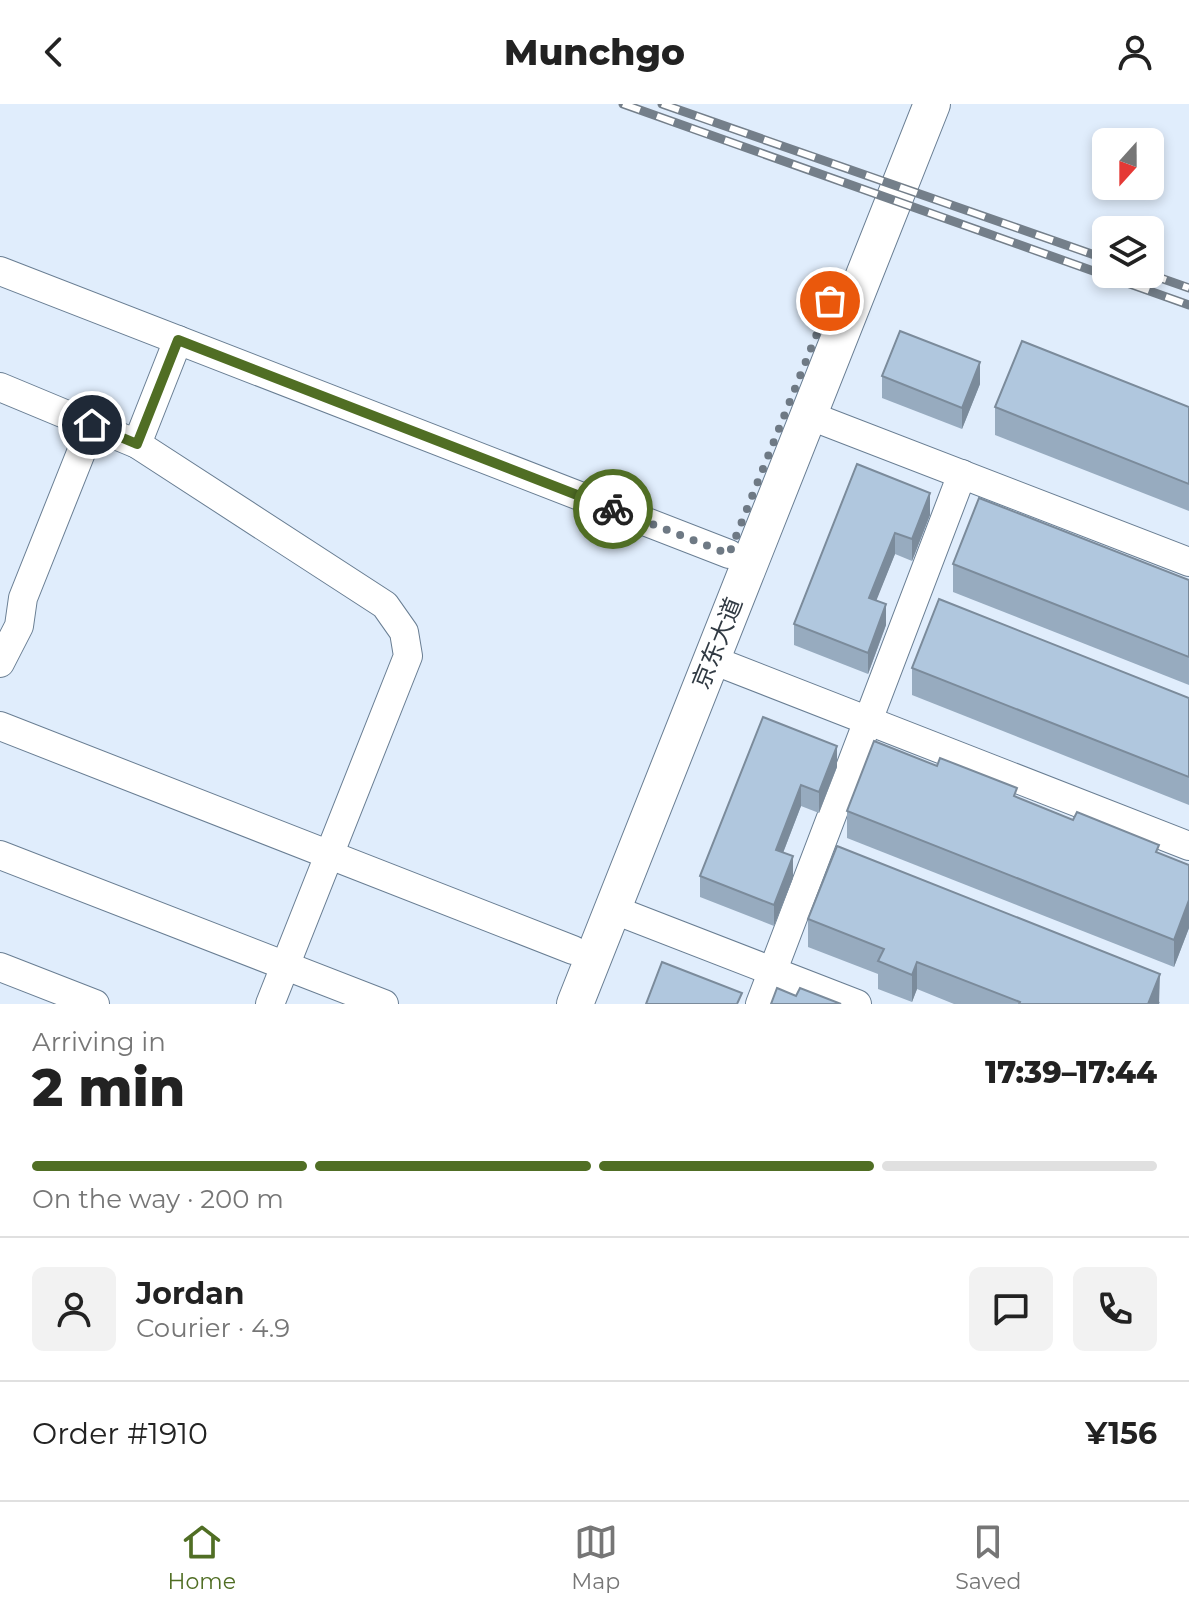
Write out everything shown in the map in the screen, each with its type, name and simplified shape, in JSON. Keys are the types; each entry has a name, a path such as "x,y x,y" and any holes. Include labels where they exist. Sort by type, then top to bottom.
{"main road":[{"name":"京东大道","path":"552,1004 909,104"},
{"name":"京东大道","path":"575,1004 932,104"}],"street":[{"path":"0,271 729,554"},
{"path":"137,444 178,340"},
{"path":"0,387 137,444 385,605 404,632 408,656 270,1004"},
{"path":"808,415 1189,562"},
{"path":"0,663 19,626 23,598 92,425"},
{"path":"760,1004 962,474"},
{"path":"710,659 1189,846"},
{"path":"0,726 573,950"},
{"path":"0,855 384,1004"},
{"path":"612,909 857,1004"},
{"path":"0,967 95,1004"}],"building":[{"path":"900,331 980,362 962,408 882,376"},
{"path":"1022,341 1189,407 1189,484 995,407"},
{"path":"857,464 930,493 912,539 895,533 869,598 886,604 868,653 794,624"},
{"path":"979,498 1189,580 1189,657 953,564"},
{"path":"939,599 1189,698 1189,777 912,668"},
{"path":"763,717 837,746 819,792 801,785 776,850 793,856 774,905 700,876"},
{"path":"874,741 937,766 940,758 1017,788 1014,796 1073,820 1077,812 1159,845 1156,852 1189,865 1189,900 1174,940 847,811"},
{"path":"837,846 1160,974 1148,1004 1019,1004 917,962 912,975 878,961 884,949 808,919"},
{"path":"662,962 742,993 737,1004 646,1004"},
{"path":"777,988 796,996 800,988 841,1004 771,1004"}],"railway":[{"path":"623,104 1189,305"},
{"path":"662,104 1092,254"},
{"path":"1164,279 1189,288"}],"way so far":[{"path":"613,509 729,554 830,301"}],"route":[{"path":"92,425 137,444 178,340 613,509"}]}
